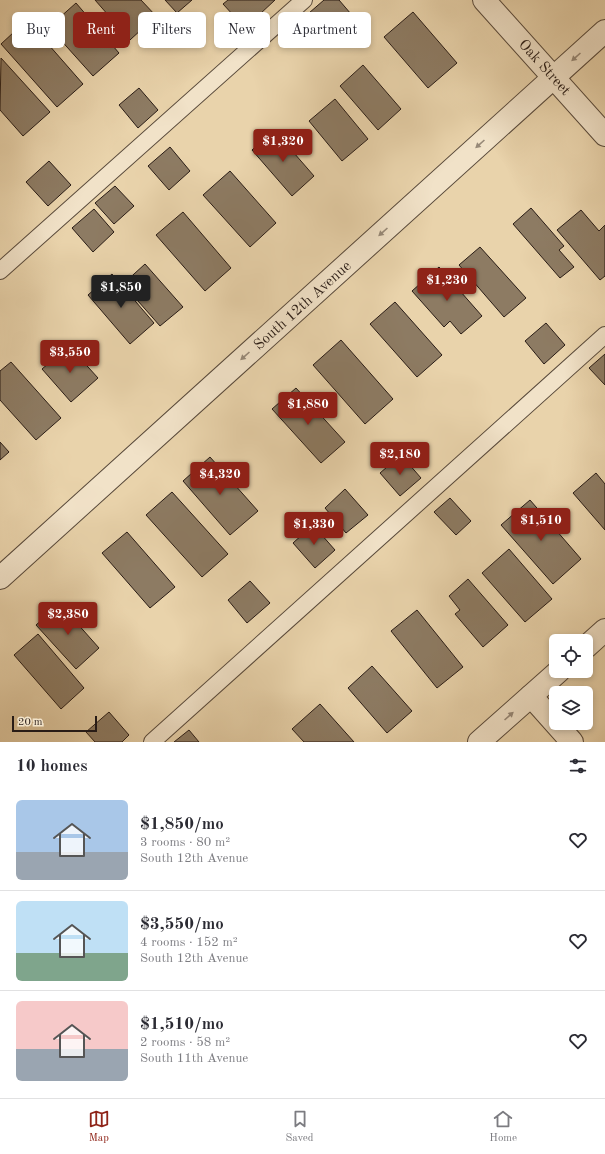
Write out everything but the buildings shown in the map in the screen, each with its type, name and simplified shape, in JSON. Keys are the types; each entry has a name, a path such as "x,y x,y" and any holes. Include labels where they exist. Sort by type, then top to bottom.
{"street":[{"name":"Oak Street","path":"484,0 605,135"},
{"name":"South 12th Avenue","path":"0,578 605,31"},
{"path":"593,641 605,630"},
{"path":"479,742 551,678"},
{"path":"531,696 572,742"}],"lane":[{"path":"0,271 304,0"},
{"path":"152,742 605,335"}]}
